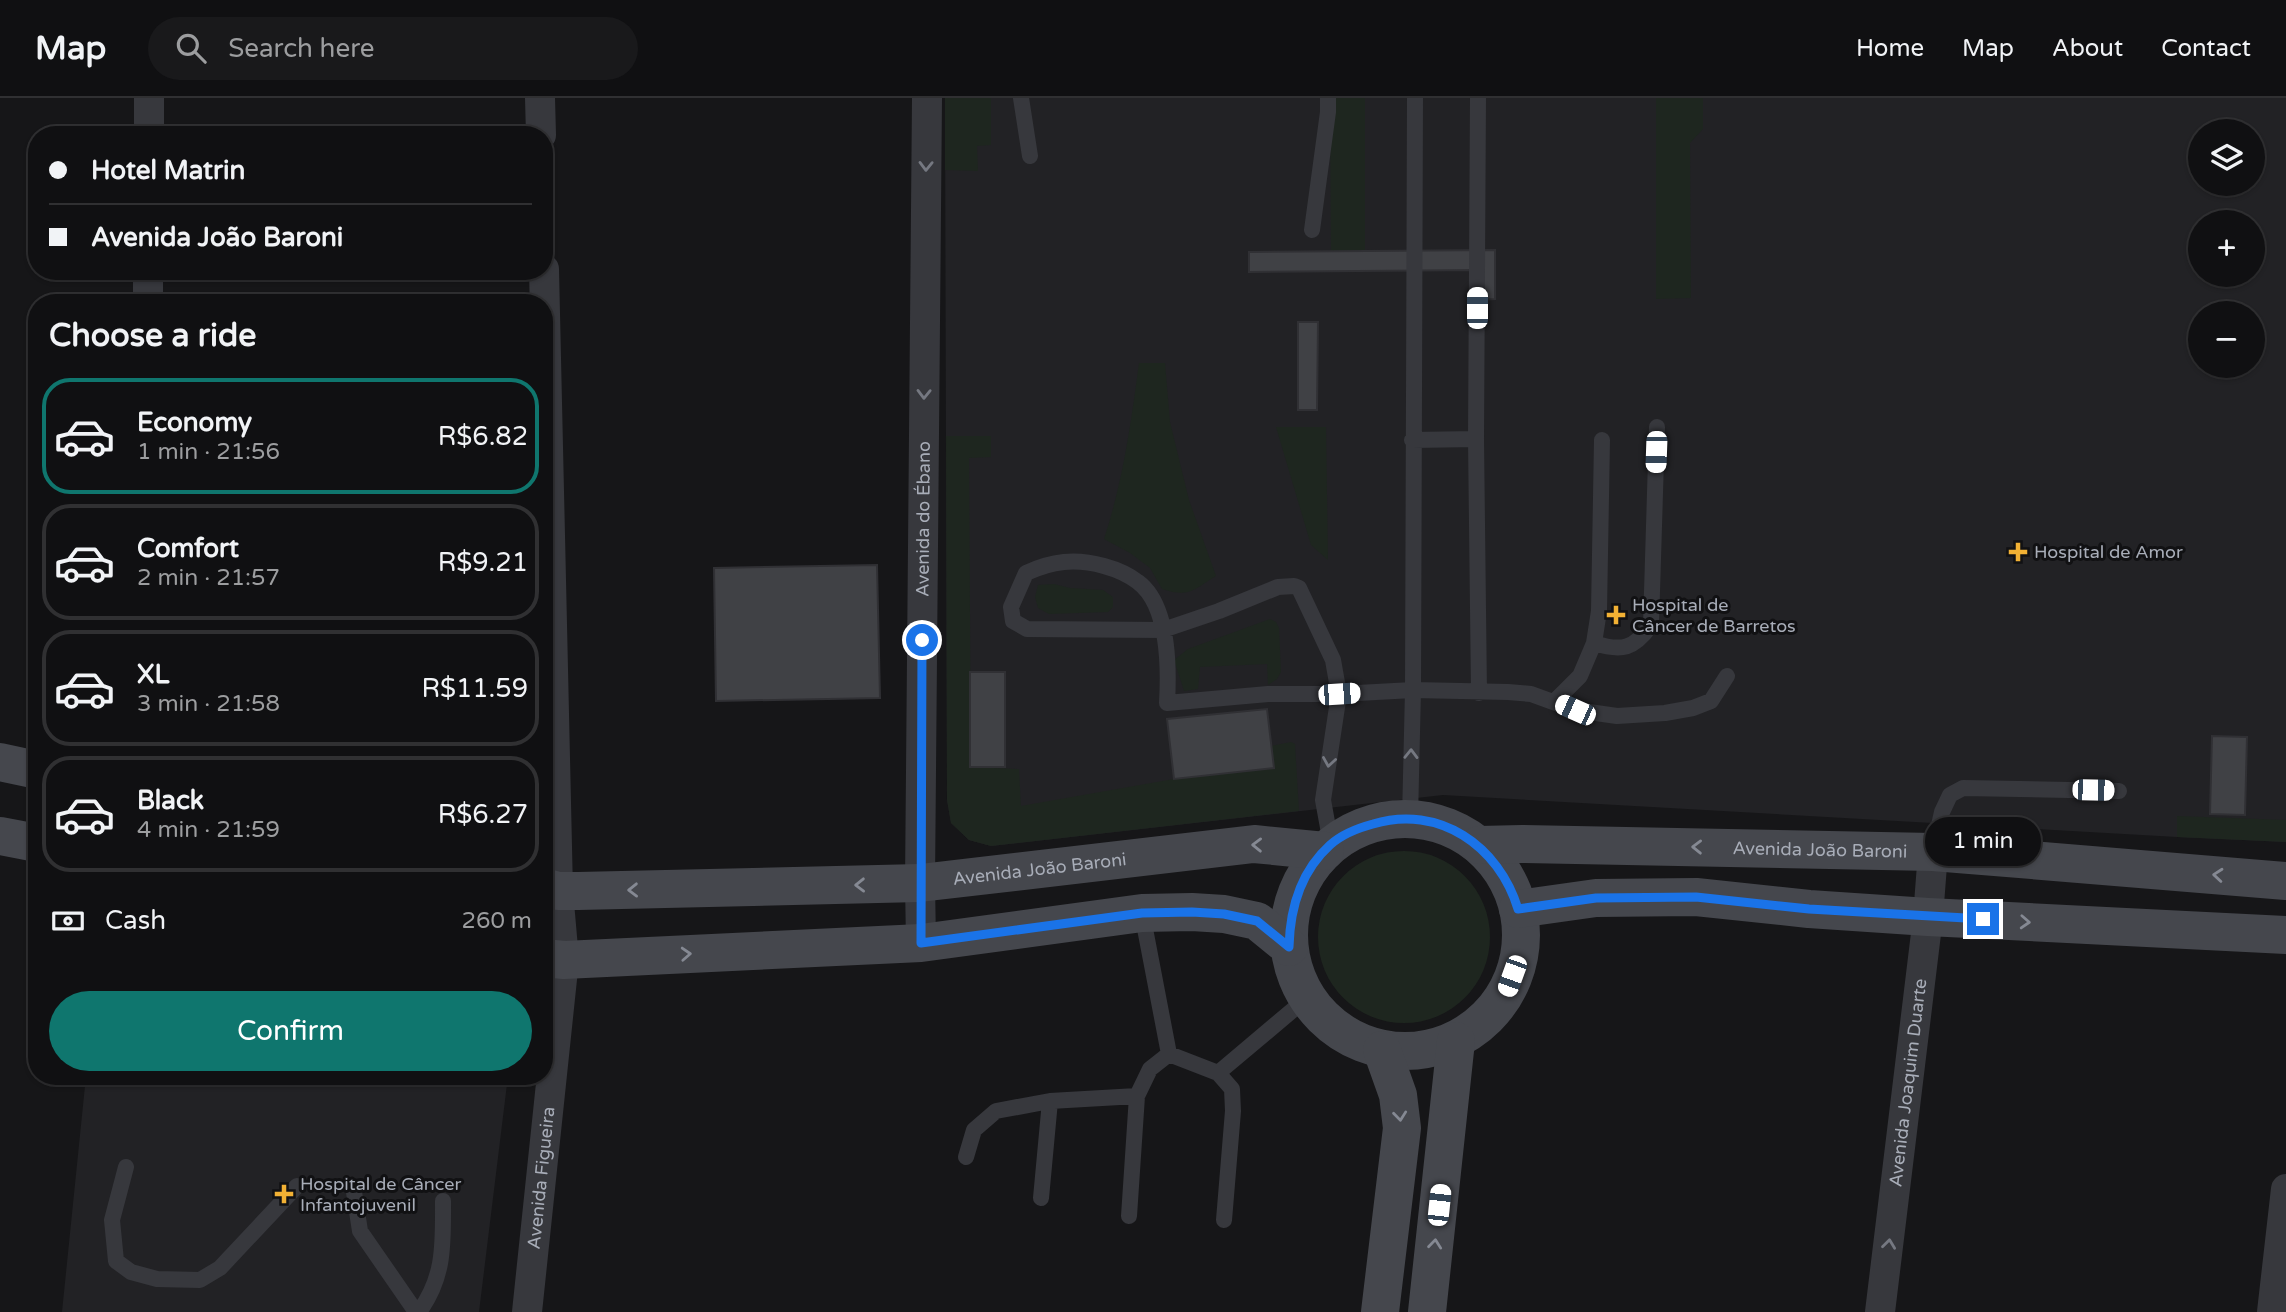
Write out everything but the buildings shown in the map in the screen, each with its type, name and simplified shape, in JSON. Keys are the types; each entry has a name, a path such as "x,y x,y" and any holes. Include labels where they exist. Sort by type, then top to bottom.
{"main road":[{"path":"0,762 28,767"},
{"path":"1410,819 1441,825 1479,845 1499,868 1514,894 1518,909 1518,959 1506,993 1485,1020 1455,1041 1437,1048 1410,1053 1382,1050 1354,1042 1312,1006 1296,978 1289,947 1290,922 1295,897 1306,875 1328,847 1362,827 1381,822 1410,819"},
{"path":"0,836 28,841"},
{"name":"Avenida João Baroni","path":"553,889 920,883 1254,844 1328,847"},
{"name":"Avenida João Baroni","path":"1479,845 1933,852 2286,881"},
{"path":"1518,909 1596,898 1696,897 1809,909 1928,917 2286,935"},
{"path":"554,959 921,943 1142,913 1192,912 1224,914 1257,921 1289,947"},
{"path":"1427,1312 1455,1041"},
{"path":"1381,1312 1402,1128 1398,1095 1382,1050"}],"street":[{"path":"149,98 149,126"},
{"path":"540,98 541,126"},
{"name":"Avenida do Ébano","path":"921,943 927,98"},
{"name":"Avenida Joaquim Duarte","path":"1880,1312 1928,917 1933,852"},
{"name":"Avenida Figueira","path":"553,936 554,959"},
{"name":"Avenida Figueira","path":"527,1312 544,1085"},
{"path":"2272,1312 2286,1189"}],"lane":[{"path":"1021,98 1030,156"},
{"path":"1312,230 1328,98"},
{"path":"1410,819 1413,690 1415,98"},
{"path":"1478,98 1476,439 1479,693"},
{"path":"1594,643 1610,648 1633,645 1640,641 1651,625 1657,427"},
{"path":"1412,440 1476,439"},
{"path":"1555,701 1580,677 1594,643 1599,611 1602,440"},
{"path":"1328,847 1323,800 1339,694 1333,660 1299,588 1278,587 1163,630 1027,629 1013,621 1011,607 1026,573 1048,563 1090,562 1139,582 1153,600 1163,630 1168,663 1167,703 1268,694 1339,694 1413,690 1531,694 1575,710 1617,716 1693,708 1711,701 1727,676"},
{"path":"1933,852 1942,812 1950,795 1963,788 2119,790"},
{"path":"1142,913 1169,1054"},
{"path":"1218,1073 1307,998"},
{"path":"1169,1054 1218,1073 1232,1089 1233,1111 1224,1220"},
{"path":"1129,1216 1137,1096 1150,1069 1169,1054"},
{"path":"966,1157 974,1130 996,1111 1050,1101 1137,1096"},
{"path":"1041,1198 1050,1101"},
{"path":"126,1167 112,1220 117,1261 131,1272 158,1279 200,1280 220,1268 297,1186"},
{"path":"354,1192 360,1231 418,1312 433,1289 443,1257 443,1201"}],"shaded area":[{"name":"Hospital de Câncer de Barretos","path":"945,98 2286,98 2286,842 1443,795 991,846 969,840 951,823 947,800"},
{"path":"945,98 991,98 991,145 977,146 978,171 945,170"},
{"path":"1330,98 1365,98 1365,259 1331,258"},
{"path":"1656,98 1703,98 1703,129 1690,143 1691,298 1656,299"},
{"path":"1139,363 1165,363 1170,422 1189,500 1216,576 1185,593 1162,589 1150,568 1104,539 1121,474"},
{"path":"1276,427 1326,427 1328,560 1311,545"},
{"path":"946,436 991,436 991,457 969,458 971,767 1019,769 1021,806 1174,779 1273,768 1271,746 1291,742 1295,744 1299,811 991,846 969,840 951,823 947,800"},
{"path":"1054,584 1103,590 1113,597 1113,607 1108,612 1049,614 1038,608 1035,597 1038,585"},
{"path":"1270,619 1276,622 1279,628 1281,672 1277,679 1268,685 1267,664 1200,667 1198,689 1184,691 1174,660 1188,649"},
{"path":"2177,816 2286,820 2286,842 2177,837"},
{"path":"1404,851 1437,858 1465,876 1483,904 1490,937 1483,970 1465,998 1437,1016 1404,1023 1371,1016 1343,998 1325,970 1318,937 1325,904 1343,876 1371,858"},
{"name":"Hospital de Câncer Infantojuvenil","path":"85,1085 507,1085 479,1312 62,1312"}],"place":[{"name":"Hospital de Amor","path":"2018,552"},
{"name":"Hospital de Câncer de Barretos","path":"1616,615"},
{"name":"Hospital de Câncer Infantojuvenil","path":"284,1194"}],"route":[{"path":"922,640 921,943 1142,913 1192,912 1224,914 1257,921 1289,947 1295,897 1306,875 1331,844 1362,827 1410,819 1441,825 1479,845 1499,868 1514,894 1518,909 1596,898 1696,897 1809,909 1983,919"}]}
